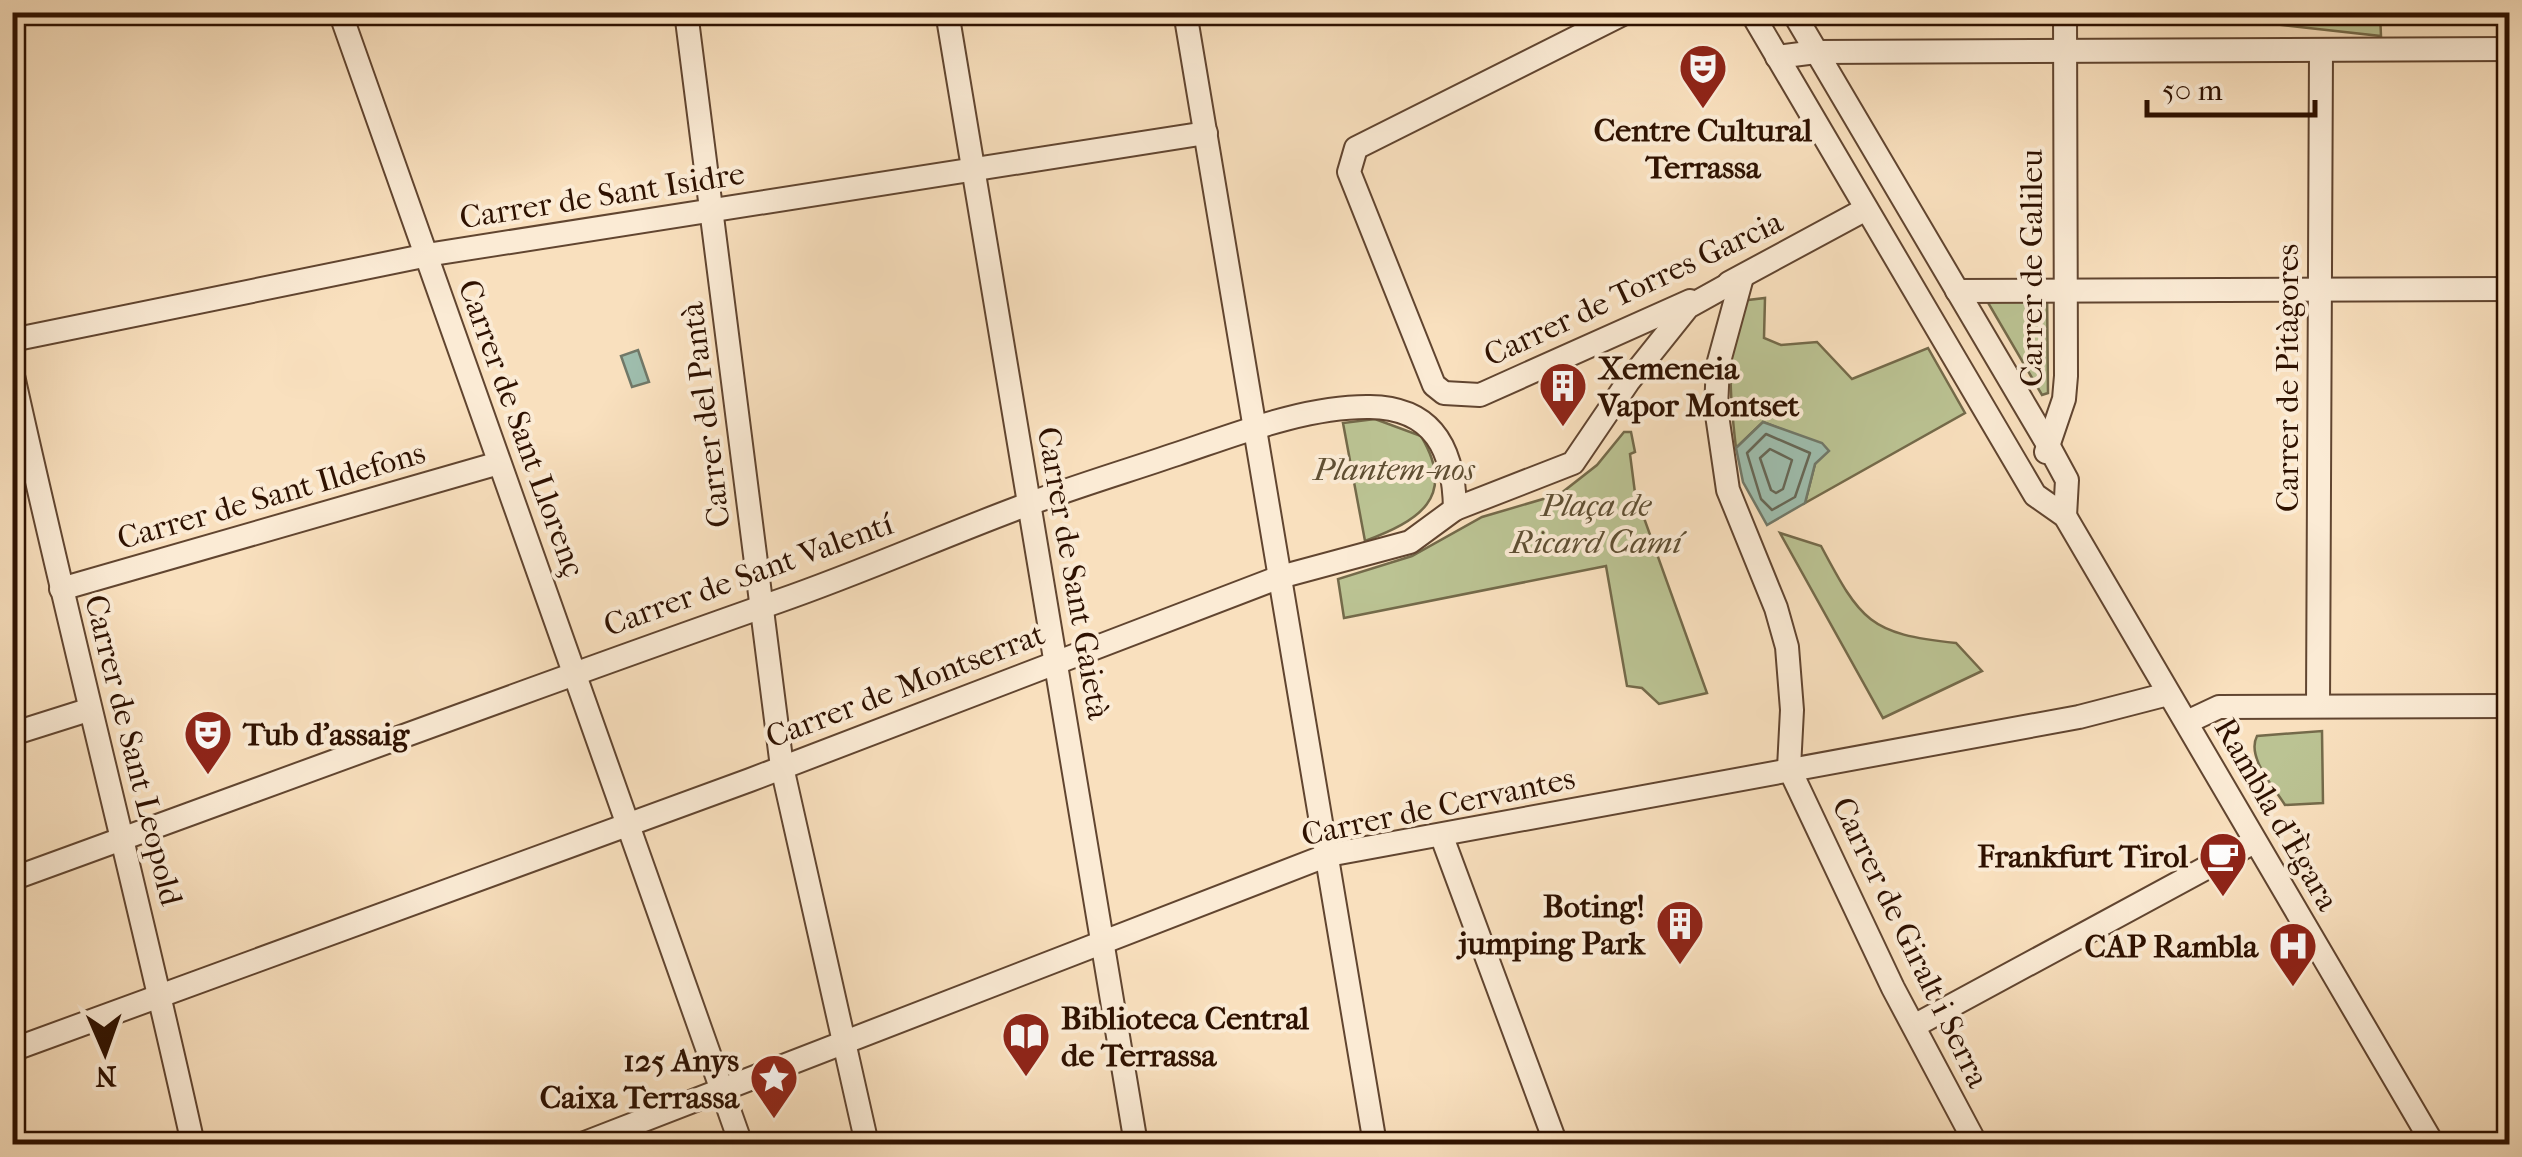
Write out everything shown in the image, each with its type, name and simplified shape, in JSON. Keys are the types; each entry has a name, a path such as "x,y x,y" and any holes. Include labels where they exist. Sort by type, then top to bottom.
{"street":[{"name":"Carrer de Sant Llorenç","path":"340,12 741,1144"},
{"name":"Carrer del Pantà","path":"686,12 782,768 867,1144"},
{"name":"Carrer de Sant Gaietà","path":"947,12 1136,1144"},
{"path":"1186,12 1375,1144"},
{"name":"Carrer de Torres Garcia","path":"1627,12 1356,148 1350,158 1349,172 1434,385 1444,393 1480,396 1742,277 1866,209"},
{"name":"Rambla d'Ègara","path":"1751,12 2035,495 2065,516 2433,1144"},
{"path":"1762,12 1772,48 1816,52 2510,49"},
{"path":"1793,12 2047,443"},
{"name":"Carrer de Galileu","path":"2065,12 2064,399 2047,443 2047,475 2065,516"},
{"name":"Carrer de Pitàgores","path":"2318,704 2320,52"},
{"name":"Carrer de Sant Isidre","path":"12,340 426,255 1206,133"},
{"path":"1742,277 1718,365 1716,408 1728,490 1771,594 1787,647 1792,710 1789,768"},
{"name":"Carrer de Montserrat","path":"12,1050 782,768 1280,577 1410,542 1455,508 1573,463 1628,382 1688,307 1742,277"},
{"path":"1957,292 2510,289"},
{"name":"Carrer de Sant Leopold","path":"12,371 88,710 124,838 194,1144"},
{"path":"1292,407 1344,393"},
{"name":"Carrer de Sant Valentí","path":"12,879 575,671 760,607 1028,504 1253,428 1332,411 1371,407 1405,412 1430,428 1449,452 1455,508"},
{"path":"1996,429 2026,430 2047,443"},
{"name":"Carrer de Sant Ildefons","path":"60,589 499,463"},
{"name":"Carrer de Cervantes","path":"582,1144 1328,856 2080,717 2168,694"},
{"path":"2187,722 2219,707 2510,706"},
{"path":"12,734 88,710"},
{"name":"Carrer de Giralt i Serra","path":"1789,768 1976,1144"},
{"path":"1442,837 1556,1144"},
{"path":"1914,1026 2254,842"}],"green space":[{"path":"2281,13 2380,13 2381,36 2281,25"},
{"path":"2047,288 2048,393 2042,395 1980,289"},
{"path":"1765,298 1764,338 1781,345 1817,342 1852,379 1928,348 1965,413 1805,503 1815,464 1791,433 1763,422 1736,448 1730,374 1736,319 1740,301"},
{"name":"Plantem-nos","path":"1375,419 1421,436 1431,457 1434,491 1416,515 1365,541 1343,423"},
{"name":"Plaça de Ricard Camí","path":"1624,432 1631,432 1635,452 1630,454 1635,493 1707,693 1659,704 1642,688 1627,686 1606,566 1344,618 1338,579 1412,556 1482,517 1560,494 1597,465"},
{"path":"1780,533 1821,546 1847,592 1871,619 1904,635 1956,643 1982,671 1883,718"},
{"path":"2322,731 2323,803 2285,805 2258,762 2257,736"}],"water":[{"path":"638,350 649,382 632,387 621,356"},
{"path":"1763,422 1822,443 1829,451 1815,464 1805,503 1767,525 1743,482 1736,448"}],"place":[{"name":"Centre Cultural Terrassa","path":"1703,110"},
{"name":"Xemeneia Vapor Montset","path":"1563,428"},
{"name":"Tub d'assaig","path":"208,776"},
{"name":"Frankfurt Tirol","path":"2223,898"},
{"name":"Boting! jumping Park","path":"1680,966"},
{"name":"CAP Rambla","path":"2293,988"},
{"name":"Biblioteca Central de Terrassa","path":"1026,1078"},
{"name":"125 Anys Caixa Terrassa","path":"774,1120"}]}
